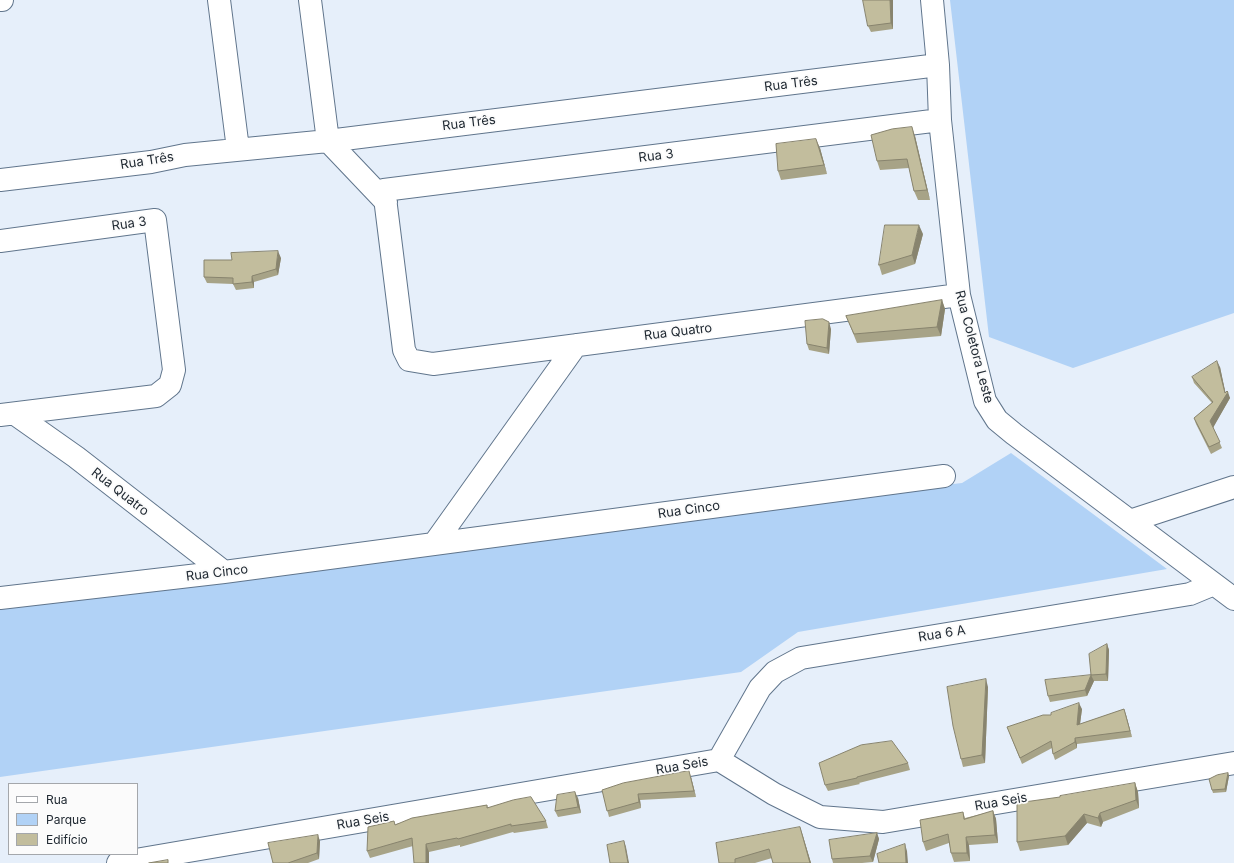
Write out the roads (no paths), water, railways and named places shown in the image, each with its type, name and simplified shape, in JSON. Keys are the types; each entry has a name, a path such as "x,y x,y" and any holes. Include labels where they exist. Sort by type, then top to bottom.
{"street":[{"path":"219,0 238,149"},
{"path":"310,0 328,141 386,202"},
{"name":"Rua Coletora Leste","path":"932,0 938,65 940,120 959,295 985,401 997,420 1062,472 1234,599"},
{"name":"Rua Três","path":"0,180 151,162 185,155 328,141 938,65"},
{"name":"Rua 3","path":"386,202 384,190 940,120"},
{"name":"Rua Quatro","path":"386,202 404,350 409,360 433,364 959,295"},
{"name":"Rua 3","path":"0,241 155,220 174,370"},
{"path":"434,544 576,345"},
{"name":"Rua Quatro","path":"7,415 156,396 170,385 174,370"},
{"name":"Rua Quatro","path":"7,415 76,458 224,572"},
{"name":"Rua Cinco","path":"0,598 224,572 944,476"},
{"path":"1130,521 1234,487"},
{"name":"Rua 6 A","path":"719,760 760,688 775,672 801,658 1190,594 1214,584"},
{"name":"Rua Seis","path":"118,863 719,760 774,794 820,817 883,822 1234,763"}]}
